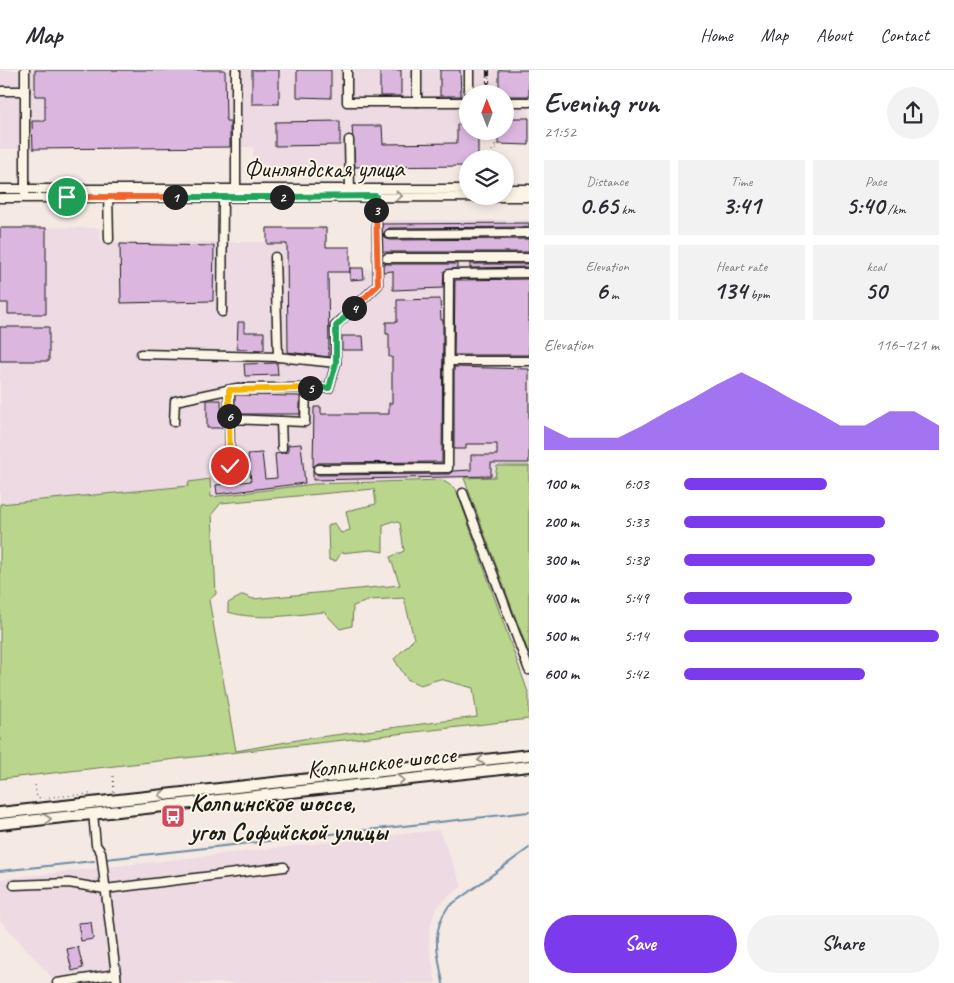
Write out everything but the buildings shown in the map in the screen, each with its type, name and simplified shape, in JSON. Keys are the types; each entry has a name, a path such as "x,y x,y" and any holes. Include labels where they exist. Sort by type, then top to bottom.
{"main road":[{"name":"Колпинское шоссе","path":"0,813 529,755"},
{"name":"Колпинское шоссе","path":"0,824 529,766"}],"street":[{"path":"25,70 26,194"},
{"path":"236,70 236,187"},
{"path":"347,70 347,102 459,102"},
{"path":"417,70 417,102"},
{"path":"469,70 469,85"},
{"path":"0,91 25,91"},
{"path":"514,102 529,102"},
{"path":"349,140 350,192"},
{"name":"Финляндская улица","path":"0,198 26,194 108,188 236,187 350,192"},
{"path":"108,188 109,239"},
{"name":"Финляндская улица","path":"0,190 26,194 108,197 223,197 459,189"},
{"path":"514,189 529,189"},
{"path":"174,422 175,401 229,390 329,388 336,363 336,326 378,285 376,192"},
{"name":"Финляндская улица","path":"376,192 529,197"},
{"path":"222,312 223,197"},
{"path":"389,234 529,234"},
{"path":"274,257 278,357"},
{"path":"387,258 529,258"},
{"path":"318,469 448,468 449,274 529,274"},
{"path":"141,354 278,357 336,363"},
{"path":"449,361 529,361"},
{"path":"229,419 305,422 306,388"},
{"path":"229,390 230,466"},
{"path":"281,421 282,448"},
{"path":"464,493 529,670"},
{"path":"93,814 96,845 101,852 118,983"},
{"path":"14,885 69,883 105,889 284,867"},
{"path":"57,983 116,974"}],"path":[{"path":"492,140 496,145 496,150"},
{"path":"492,150 496,145"},
{"path":"113,776 114,794"},
{"path":"35,785 37,798 91,794"}],"shaded area":[{"path":"0,70 529,70 529,145 498,144 498,140 514,140 514,85 459,85 459,140 478,140 478,150 459,150 459,166 253,168 253,147 0,149"},
{"path":"382,220 529,220 529,466 498,466 495,477 314,484 211,497 210,479 188,486 0,504 0,227 99,228 101,242 267,242 267,228 326,228 326,247 350,247 350,268 380,269 383,271"},
{"path":"439,830 462,886 446,898 435,910 430,927 429,945 436,983 57,983 0,920 0,879"}],"green space":[{"path":"497,466 529,466 529,654 464,478 495,477"},
{"path":"210,479 211,497 314,484 442,480 456,489 529,695 529,719 0,779 0,504 188,486 189,482","holes":["374,489 376,504 346,511 350,530 341,533 334,523 328,526 329,560 336,561 341,553 371,550 383,552 383,525 393,521 400,523 404,551 390,557 400,585 253,599 243,595 228,603 228,612 264,617 324,612 340,629 352,626 353,606 371,600 404,598 414,639 394,659 407,679 420,685 440,679 473,688 477,717 303,739 236,751 209,600 216,594 212,514 221,503"]}],"waterway":[{"path":"106,859 529,812"},
{"path":"443,983 437,935 442,917 448,907 529,848"},
{"path":"0,871 94,861"}],"railway":[{"path":"488,70 488,82"}],"place":[{"name":"Колпинское шоссе, угол Софийской улицы","path":"173,816"}],"route":[{"path":"67,197 376,196 378,285 336,326 336,363 329,388 237,388 229,390 230,466"}]}
